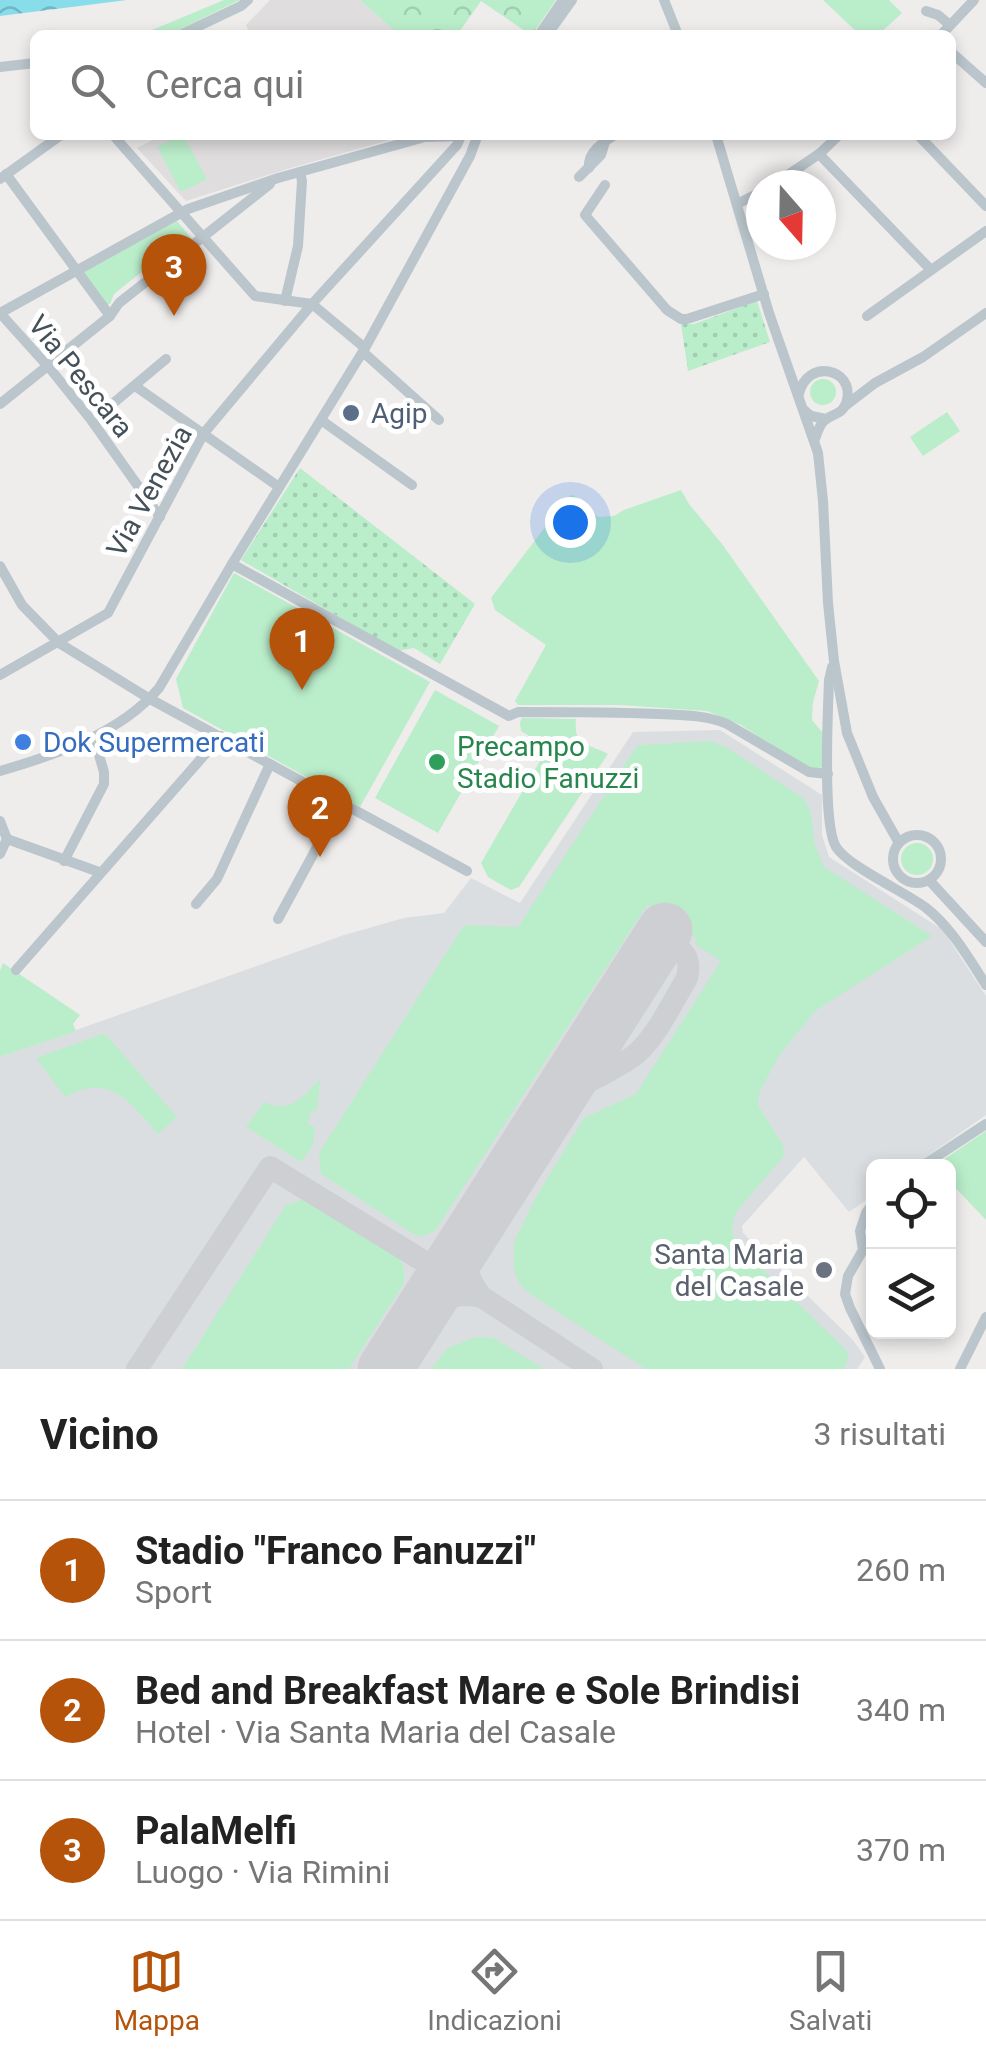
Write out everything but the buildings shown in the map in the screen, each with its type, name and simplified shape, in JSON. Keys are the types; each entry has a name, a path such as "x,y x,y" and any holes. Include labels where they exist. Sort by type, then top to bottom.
{"street":[{"path":"191,30 248,0"},
{"path":"543,30 564,0"},
{"path":"551,30 572,0"},
{"path":"664,0 676,30"},
{"path":"946,30 974,0"},
{"path":"926,11 938,14 950,25"},
{"path":"956,56 986,83"},
{"path":"0,67 30,64"},
{"path":"53,140 3,177 110,316"},
{"path":"117,140 254,296 312,304 439,420"},
{"path":"0,313 180,214 225,195 415,140"},
{"path":"447,140 453,150"},
{"name":"Via Venezia","path":"0,675 108,613 204,433 312,304 459,140"},
{"path":"462,140 467,152 464,163"},
{"path":"0,771 55,755 94,738 150,699 364,350 476,140"},
{"path":"579,177 601,155 609,140"},
{"path":"718,140 814,441 820,472 834,661 848,734 872,797 899,843"},
{"path":"795,170 834,140"},
{"path":"923,140 986,206"},
{"path":"819,154 930,270"},
{"path":"284,301 298,246 300,172"},
{"path":"0,404 110,316 119,303 278,178"},
{"path":"605,185 585,215 667,310 687,319 764,294"},
{"path":"737,204 746,200"},
{"path":"867,316 986,232"},
{"name":"Via Pescara","path":"0,313 92,421 160,517"},
{"path":"844,407 848,392 836,374 811,374 802,382 801,404 811,416 833,417 875,383 923,357 986,313"},
{"path":"92,421 166,358"},
{"path":"786,358 811,374"},
{"path":"844,383 875,383"},
{"path":"134,386 280,487"},
{"path":"814,441 826,419"},
{"path":"321,420 412,486"},
{"path":"232,564 509,716 518,712 630,713 717,720 808,772 828,774"},
{"path":"0,566 22,605 59,643 150,699 467,871"},
{"path":"834,661 829,680 832,835 848,860 898,888 940,919 986,984"},
{"path":"16,970 221,736"},
{"path":"64,861 104,784 94,738"},
{"path":"196,904 218,879 270,764"},
{"path":"278,919 341,803"},
{"path":"0,821 0,854"},
{"path":"915,835 930,838 941,857 938,872 928,880 911,883 898,875 892,861 899,843 915,835"},
{"path":"3,842 99,872"},
{"path":"928,880 986,942"},
{"path":"933,1159 986,1124"},
{"path":"866,1213 860,1232 862,1250 848,1276 845,1294 880,1369"},
{"path":"960,1369 986,1317"}],"shaded area":[{"path":"270,0 360,0 393,30 248,30 246,25"},
{"path":"152,140 389,140 186,201 137,148"},
{"path":"720,730 822,795 822,835 829,857 943,930 986,996 986,1115 923,1159 866,1159 866,1200 849,1212 804,1157 742,1226 743,1233 853,1340 865,1357 857,1369 0,1369 0,1057 344,935 404,918 444,913 471,878 520,903 633,732"}],"green space":[{"path":"224,0 240,0 178,30 152,30"},
{"path":"360,0 556,0 535,30 524,30 481,1 461,30 393,30"},
{"path":"823,0 889,0 902,13 883,30 855,30"},
{"path":"170,140 186,140 207,179 181,192 157,147"},
{"path":"177,221 192,239 179,242 114,294 107,305 83,272"},
{"path":"757,301 770,342 688,371 681,324 694,324"},
{"path":"823,379 832,383 836,392 832,401 823,405 814,401 810,392 814,383"},
{"path":"947,412 960,431 923,456 910,437"},
{"path":"300,468 475,604 440,664 414,648 398,651 241,560"},
{"path":"681,490 819,681 812,720 823,733 822,767 816,770 741,725 707,711 620,705 518,705 515,701 546,645 495,610 491,598 568,497 573,495 599,517 614,516"},
{"path":"234,573 430,682 360,807 183,708 176,679"},
{"name":"Precampo Stadio Fanuzzi","path":"435,690 499,726 438,833 375,798"},
{"path":"522,718 576,719 580,740 608,754 519,887 511,890 488,877 481,863 548,747 521,731"},
{"path":"711,741 728,748 804,799 811,812 814,842 824,867 932,936 815,1011 778,1057 759,1093 758,1105 783,1145 784,1156 733,1220 736,1243 847,1351 844,1369 646,1369 519,1283 514,1270 514,1242 584,1118 636,1094 721,961 695,944 697,939 647,905 435,1231 415,1235 321,1174 319,1153 464,925 518,927 640,745"},
{"path":"917,843 928,848 933,859 928,870 917,875 906,870 901,859 906,848"},
{"path":"3,963 80,1015 73,1024 76,1031 0,1057"},
{"path":"103,1034 177,1117 158,1134 118,1094 95,1088 65,1097 36,1058"},
{"path":"320,1079 317,1111 310,1111 308,1125 315,1127 313,1145 301,1162 246,1127 264,1102 289,1105"},
{"path":"986,1131 986,1220 956,1188 956,1159 944,1159"},
{"path":"302,1200 400,1259 403,1265 403,1285 349,1369 182,1369 286,1205"},
{"path":"475,1337 494,1338 544,1369 431,1369 448,1348"}],"water":[{"path":"0,0 127,0 0,16"}],"taxiway":[{"path":"555,1102 632,1057 648,1042 687,978 688,968 684,954 673,947 650,954"},
{"path":"137,1369 270,1167 446,1275"},
{"path":"473,1234 467,1267 482,1297 592,1369"},
{"path":"420,1315 449,1297 482,1297"}],"runway":[{"path":"385,1369 665,930"}],"place":[{"name":"PalaMelfi","path":"174,316"},
{"name":"Agip","path":"351,413"},
{"name":"Stadio \"Franco Fanuzzi\"","path":"302,690"},
{"name":"Dok Supermercati","path":"23,742"},
{"name":"Precampo Stadio Fanuzzi","path":"437,762"},
{"name":"Bed and Breakfast Mare e Sole Brindisi","path":"320,857"},
{"name":"Santa Maria del Casale","path":"824,1270"}]}
